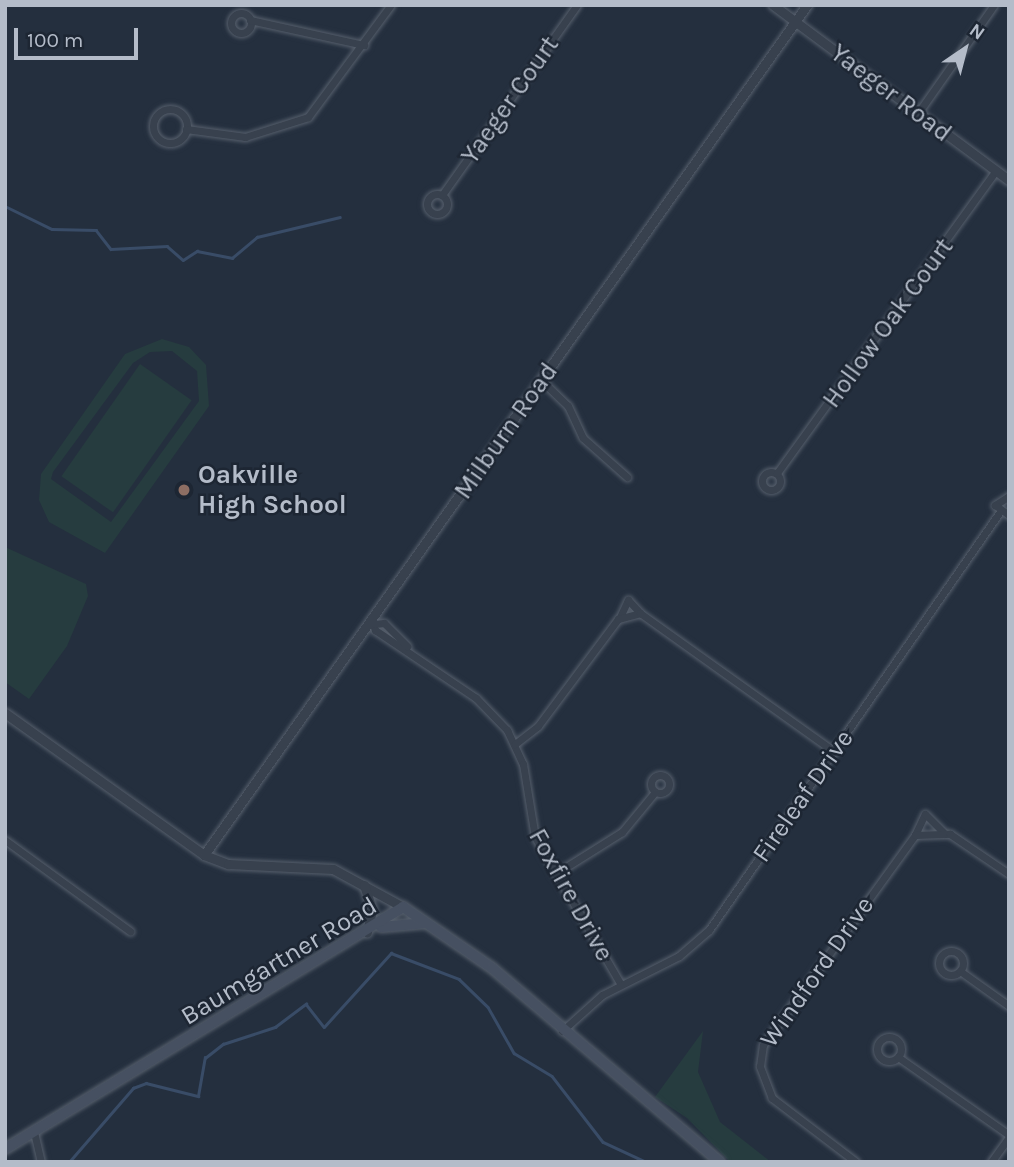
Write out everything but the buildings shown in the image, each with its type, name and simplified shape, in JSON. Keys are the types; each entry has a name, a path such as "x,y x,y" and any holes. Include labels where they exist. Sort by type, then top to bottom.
{"main road":[{"name":"Baumgartner Road","path":"5,1149 366,935 402,907 492,968 562,1031 720,1162"},
{"path":"377,928 428,923"}],"street":[{"path":"186,129 173,110 158,115 153,124 155,135 169,143 186,129 245,137 308,117 364,46 391,5"},
{"name":"Yaeger Court","path":"442,195 577,5"},
{"name":"Yaeger Road","path":"773,5 1009,180"},
{"name":"Milburn Road","path":"204,855 374,623 807,5"},
{"path":"918,113 994,5"},
{"path":"250,20 364,46"},
{"name":"Hollow Oak Court","path":"776,473 996,171"},
{"path":"542,381 568,406 583,438 627,477"},
{"name":"Fireleaf Drive","path":"562,1031 620,983 699,942 835,752 999,513 997,499 1009,496"},
{"path":"999,513 1009,515"},
{"path":"515,744 538,726 620,617 628,600 640,613 835,752"},
{"path":"620,617 640,613"},
{"name":"Foxfire Drive","path":"374,623 375,630 407,646 493,714 515,744 535,837 620,983"},
{"path":"5,713 204,855 228,864 318,866 363,884 402,907"},
{"path":"555,874 622,832 655,792"},
{"name":"Windford Drive","path":"856,1162 772,1098 760,1055 780,1017 915,835 925,814 945,834"},
{"path":"915,835 945,834 1009,874"},
{"path":"5,840 130,931"},
{"path":"363,884 373,910 366,935"},
{"path":"960,971 1009,1006"},
{"path":"898,1057 1009,1136 991,1162"},
{"path":"34,1132 41,1162"}],"green space":[{"path":"162,339 189,347 206,365 209,406 105,553 49,522 39,500 41,474 125,354","holes":["172,351 197,371 199,401 111,522 51,479 53,472 133,363 150,352"]},
{"path":"140,364 192,400 113,512 61,476"},
{"path":"5,547 86,584 88,596 67,646 29,699 5,682"},
{"path":"703,1031 698,1072 720,1122 771,1162 730,1162 687,1118 655,1097"}],"waterway":[{"path":"5,206 52,229 96,230 111,249 167,246 183,260 197,251 232,258 257,237 340,217"},
{"path":"69,1162 133,1088 146,1083 198,1096 205,1058 223,1044 275,1027 306,1004 324,1027 391,953 459,979 488,1007 514,1053 552,1076 603,1142 646,1162"}],"place":[{"name":"Oakville High School","path":"184,490"}]}
